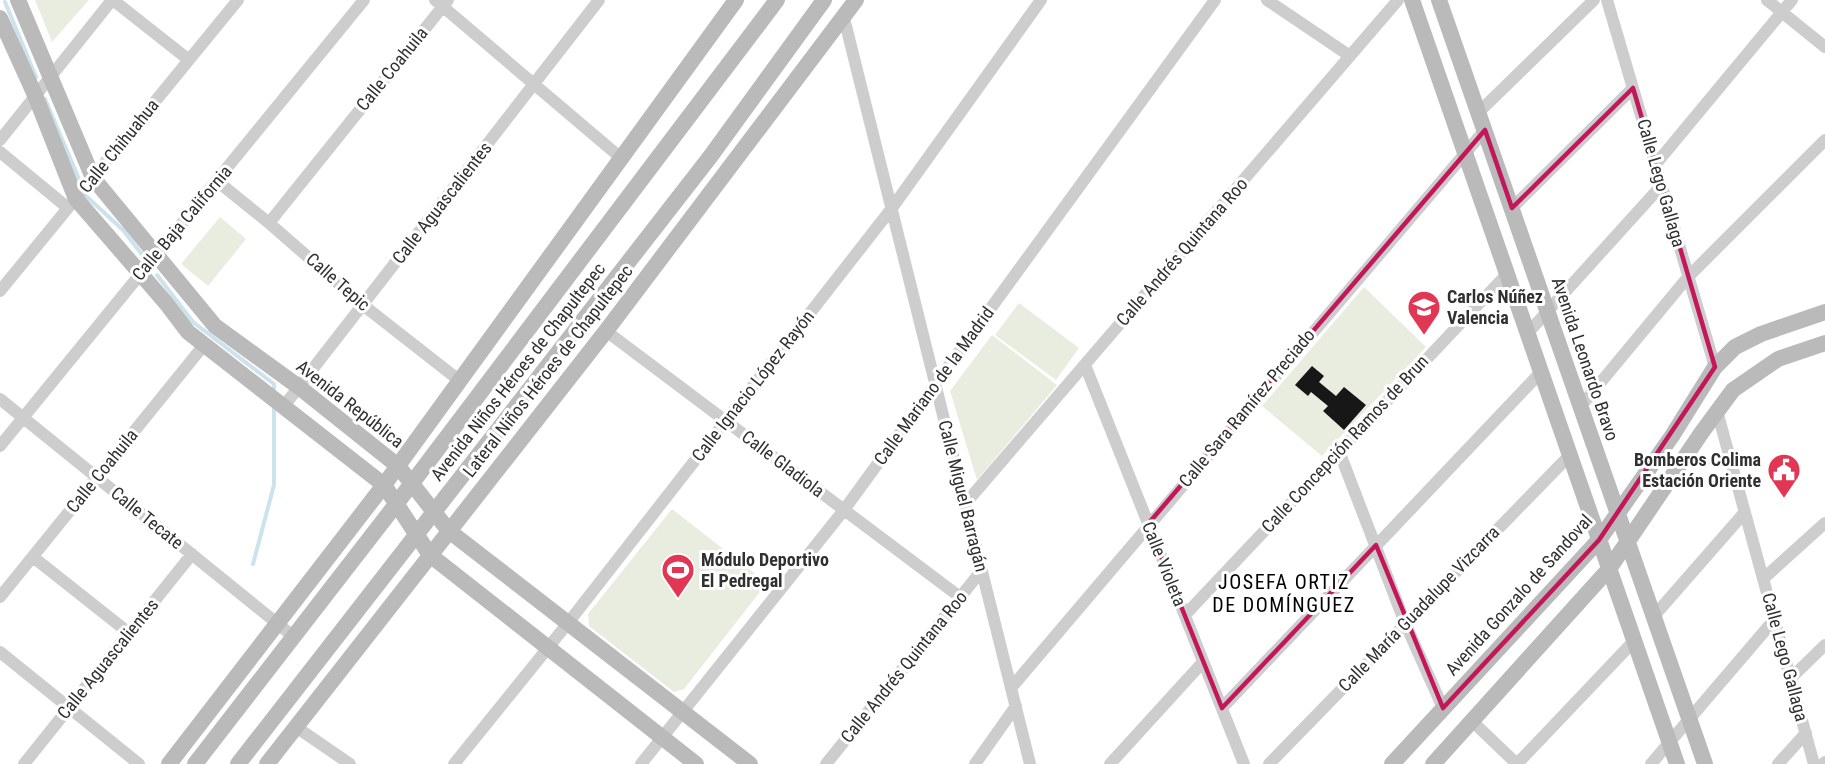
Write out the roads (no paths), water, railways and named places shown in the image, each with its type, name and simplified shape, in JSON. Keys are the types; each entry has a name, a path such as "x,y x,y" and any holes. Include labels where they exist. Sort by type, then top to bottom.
{"street":[{"name":"Avenida República","path":"18,0 93,178 215,326 299,387 398,466 449,531 750,764"},
{"path":"0,140 112,0 189,60"},
{"name":"Calle Chihuahua","path":"0,291 238,0"},
{"name":"Calle Baja California","path":"0,446 364,0"},
{"name":"Calle Aguascalientes","path":"284,406 599,0"},
{"path":"169,764 384,485 736,0"},
{"name":"Avenida Niños Héroes de Chapultepec","path":"195,764 397,503 777,0"},
{"name":"Avenida Niños Héroes de Chapultepec","path":"238,764 710,157 824,0"},
{"name":"Lateral Niños Héroes de Chapultepec","path":"267,764 606,331 856,0"},
{"name":"Calle Ignacio López Rayón","path":"454,764 568,623 892,208 1041,0"},
{"name":"Calle Mariano de la Madrid","path":"641,764 844,510 1215,0"},
{"path":"1267,0 1350,56"},
{"name":"Calle Andrés Quintana Roo","path":"965,504 1398,0"},
{"path":"1412,0 1677,764"},
{"name":"Avenida Leonardo Bravo","path":"1439,0 1705,764"},
{"path":"1479,112 1594,0"},
{"name":"Calle Lego Gallaga","path":"1607,0 1714,367"},
{"path":"1767,0 1825,46"},
{"path":"1655,165 1792,0"},
{"path":"442,2 621,158"},
{"name":"Calle Coahuila","path":"269,223 442,2"},
{"path":"0,18 35,95 72,203"},
{"name":"Calle Miguel Barragán","path":"844,18 1030,764"},
{"path":"1512,208 1633,88"},
{"name":"Calle Sara Ramírez Preciado","path":"1011,688 1485,130"},
{"path":"1581,406 1688,277 1825,140"},
{"path":"0,152 72,203 140,273 188,332 384,485 430,555 696,764"},
{"name":"Calle Tepic","path":"217,181 363,305 460,381"},
{"path":"1527,334 1661,186"},
{"name":"Calle Concepción Ramos de Brun","path":"1185,615 1507,274"},
{"name":"Avenida Gonzalo de Sandoval","path":"1392,764 1599,540 1672,436 1714,367 1735,347 1761,334 1825,312"},
{"name":"Calle Gladiola","path":"606,331 960,597"},
{"path":"1433,764 1610,569 1733,390 1779,359 1825,343"},
{"name":"Calle Coahuila","path":"0,597 204,345"},
{"path":"460,381 512,352"},
{"name":"Calle Violeta","path":"1085,365 1244,764"},
{"path":"1222,708 1541,372"},
{"name":"Calle Tecate","path":"0,399 294,637"},
{"name":"Calle Lego Gallaga","path":"1717,411 1814,764"},
{"path":"1339,451 1405,623 1443,708"},
{"name":"Calle María Guadalupe Vizcarra","path":"1269,764 1570,455"},
{"path":"1654,616 1745,512"},
{"path":"1763,579 1825,523"},
{"name":"Calle Aguascalientes","path":"24,764 192,555"},
{"path":"33,557 129,633"},
{"name":"Calle Andrés Quintana Roo","path":"826,764 982,570"},
{"path":"1651,764 1774,620"},
{"path":"1472,721 1517,764 1634,641"},
{"path":"1791,678 1825,645"},
{"path":"0,652 139,764"},
{"path":"1110,764 1203,662"},
{"path":"975,764 1016,706"},
{"path":"296,728 350,764"},
{"path":"1778,764 1806,733"}],"waterway":[{"path":"5,2 36,77"},
{"path":"45,99 79,179"},
{"path":"86,196 123,230 144,257"},
{"path":"157,275 193,322 274,384 274,389"},
{"path":"253,564 274,485 274,408"}],"place":[{"name":"Carlos Núñez Valencia","path":"1424,336"},
{"name":"Bomberos Colima Estación Oriente","path":"1784,499"},
{"name":"Módulo Deportivo El Pedregal","path":"678,599"}],"district":[{"name":"JOSEFA ORTIZ DE DOMÍNGUEZ","path":"1284,594"}]}
